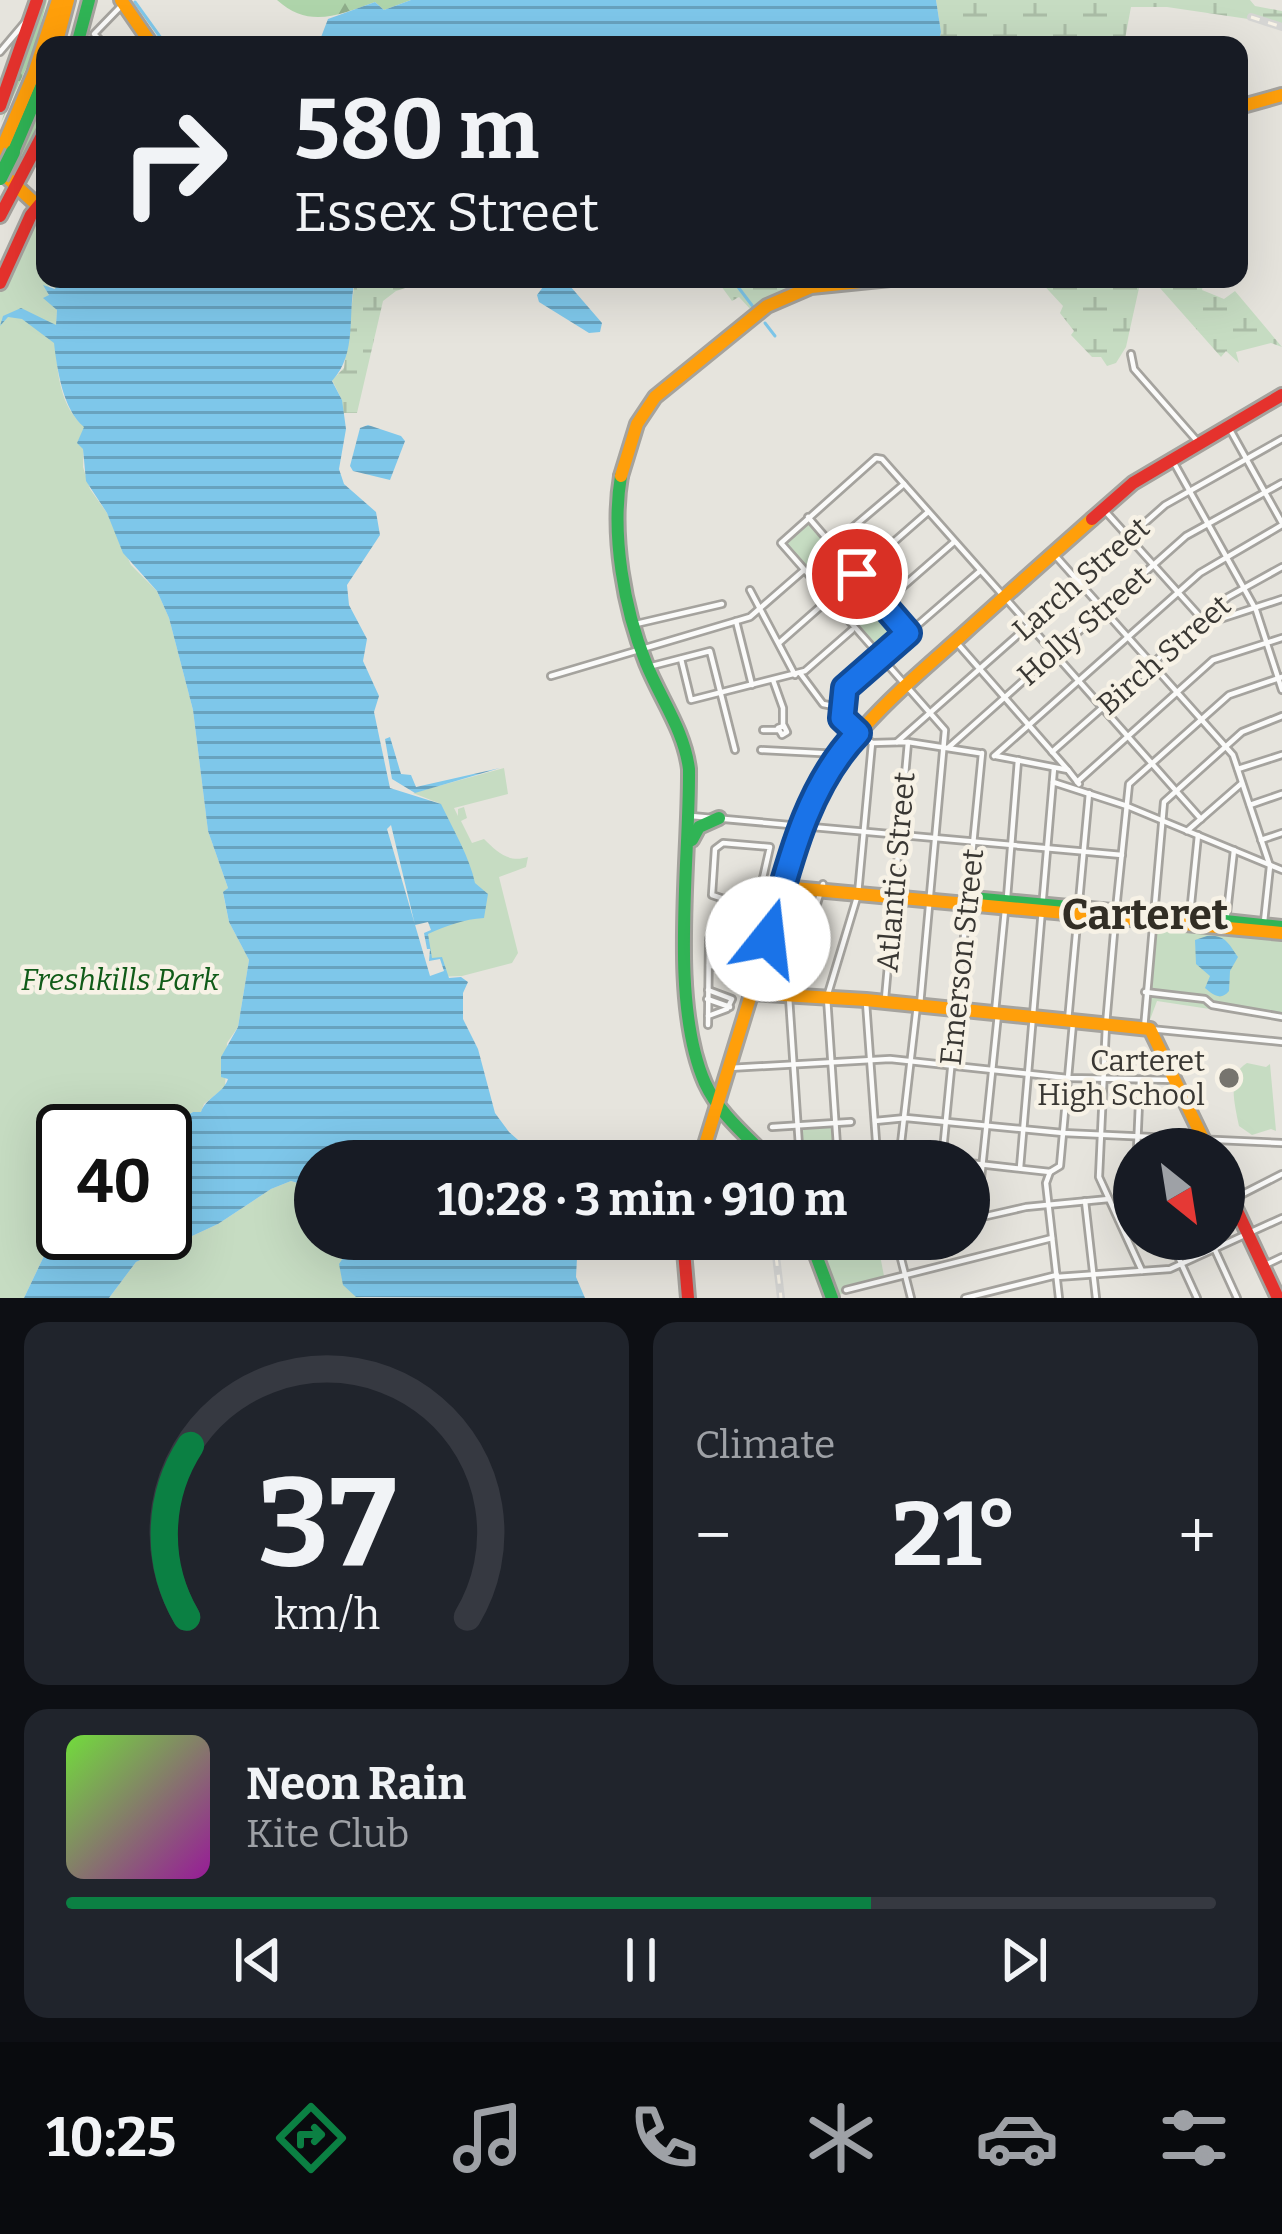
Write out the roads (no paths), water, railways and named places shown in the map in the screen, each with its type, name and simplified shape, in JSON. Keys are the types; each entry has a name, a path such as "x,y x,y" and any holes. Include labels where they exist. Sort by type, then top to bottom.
{"main road":[{"path":"48,36 56,0"},
{"path":"58,36 68,0"},
{"path":"79,36 89,0"},
{"path":"122,2 146,36"},
{"path":"0,106 15,45 36,6"},
{"path":"36,84 5,152 0,175 36,198"},
{"path":"1248,104 1282,95"},
{"path":"0,216 36,156"},
{"path":"0,283 36,212"},
{"path":"751,1140 708,1089 692,1049 686,750 640,647 621,548 617,493 634,428 664,387 784,295 807,288"},
{"path":"707,1140 752,993 750,969 760,936 813,798 839,754 904,686 1102,508 1171,458 1282,395"},
{"path":"689,845 699,827 719,818"},
{"path":"784,882 1282,930"},
{"path":"752,993 1147,1029 1198,1128"},
{"path":"1245,1228 1279,1298"},
{"path":"685,1260 688,1298"},
{"path":"821,1260 839,1294"}],"street":[{"path":"96,36 122,2"},
{"path":"0,52 15,45"},
{"path":"1131,353 1134,369 1198,442"},
{"path":"994,756 1178,592 1226,556 1282,524 1228,426"},
{"name":"Larch Street","path":"897,742 1165,505 1282,440"},
{"path":"903,1140 949,745 945,730 781,543 786,537 876,458 1201,819"},
{"path":"1171,458 1254,608 1282,690"},
{"name":"Holly Street","path":"949,745 1186,536 1282,483"},
{"path":"832,545 904,484"},
{"path":"1102,508 1203,620 1211,622 1282,599"},
{"path":"857,574 928,512"},
{"path":"808,517 908,633"},
{"path":"883,604 954,542"},
{"path":"1053,553 1226,747 1270,866 1263,928"},
{"name":"Birch Street","path":"1052,752 1203,620 1244,588 1282,567"},
{"path":"551,676 736,621 760,610 804,570"},
{"path":"980,571 845,688 844,722 872,743 949,745 1068,770"},
{"path":"750,590 797,674 824,704 841,707"},
{"path":"778,644 829,599"},
{"path":"635,624 722,604"},
{"path":"736,621 752,685"},
{"path":"681,658 691,700 797,674 854,628"},
{"path":"1077,782 1213,660 1282,638"},
{"path":"956,641 1087,793 1060,1166 1050,1172 990,1165"},
{"path":"648,667 710,651 735,750"},
{"path":"1113,1207 1099,1177 1106,1025 1128,785 1229,695 1280,678"},
{"path":"764,730 781,728 783,708 773,680"},
{"path":"1282,716 1252,726 1164,802 1145,992 1147,1029 1282,1042"},
{"name":"Atlantic Street","path":"885,1002 908,742"},
{"path":"837,1140 827,997 858,890 872,743"},
{"path":"761,750 839,754"},
{"name":"Emerson Street","path":"945,1140 982,753"},
{"path":"1238,770 1282,755"},
{"path":"985,1140 1018,760"},
{"path":"1020,1168 1054,768"},
{"path":"1053,782 1126,806 1282,870"},
{"path":"1187,831 1243,783"},
{"path":"1250,805 1282,794"},
{"path":"689,815 1121,855"},
{"path":"1261,839 1282,833"},
{"path":"1190,921 1198,835"},
{"path":"764,881 770,847 717,845 712,895 724,899 752,891 764,881 784,882"},
{"path":"1226,925 1234,850"},
{"path":"798,1140 790,993 822,887"},
{"path":"708,1025 711,937 730,926 760,936"},
{"path":"750,969 719,959 718,943 729,936 750,942 760,936"},
{"path":"709,965 740,975 750,969"},
{"path":"708,990 732,999 730,1007"},
{"path":"1145,992 1205,998 1212,1005 1282,1017"},
{"path":"707,999 730,1007"},
{"path":"866,1000 876,1140"},
{"path":"708,1016 730,1007"},
{"path":"729,1068 912,1060 1068,1078 1176,1080"},
{"path":"1137,1128 1140,1080"},
{"path":"875,1121 907,1118 1113,1135"},
{"path":"772,1127 850,1122"},
{"path":"1245,1143 1282,1143"},
{"path":"1050,1172 1046,1183 1059,1298"},
{"path":"1245,1193 1282,1174"},
{"path":"990,1216 1109,1198"},
{"path":"1085,1201 1096,1298"},
{"path":"1245,1235 1282,1217"},
{"path":"839,1294 1052,1238"},
{"path":"1263,1266 1282,1257"},
{"path":"901,1260 911,1298"},
{"path":"1137,1260 1142,1271"},
{"path":"1180,1260 1197,1298"},
{"path":"964,1298 1057,1276 1142,1271 1191,1260"},
{"path":"1220,1260 1238,1298"}],"water":[{"path":"411,0 936,0 941,32 940,36 321,36 328,19 375,2 384,10"},
{"path":"45,288 354,288 349,346 332,381 342,400 346,429 339,469 344,484 376,512 380,535 347,585 349,605 367,639 363,661 379,696 374,712 390,788 441,804 475,883 488,894 484,918 428,934 432,958 442,957 449,978 468,982 463,1019 478,1049 495,1113 518,1140 294,1140 294,1182 271,1189 192,1236 192,1113 201,1112 228,1079 221,1077 221,1057 238,1027 249,960 229,922 223,892 228,888 208,831 193,710 169,618 157,591 123,553 107,513 86,481 83,449 77,443 84,427 66,400 54,343 22,319 8,317 0,326 3,316 21,308 56,325 57,310 43,298 49,295"},
{"path":"542,288 572,288 602,323 600,332 589,333 539,302"},
{"path":"368,425 405,441 390,480 353,471 350,466 360,428"},
{"path":"390,737 401,774 411,775 416,787 500,768 415,793 392,779 385,739"},
{"path":"1222,938 1238,957 1230,971 1229,991 1223,996 1205,988 1210,976 1196,964 1195,940"},
{"path":"42,1260 140,1260 109,1298 24,1298"},
{"path":"342,1260 577,1260 576,1277 585,1298 356,1297 343,1285"}],"waterway":[{"path":"135,2 160,36"},
{"path":"739,288 754,308"},
{"path":"765,323 775,336"}],"railway":[{"path":"1251,17 1282,27"},
{"path":"776,1260 781,1298"}],"place":[{"name":"Carteret High School","path":"1229,1078"}],"district":[{"name":"Carteret","path":"1145,915"}],"park label":[{"name":"Freshkills Park","path":"120,980"}]}
